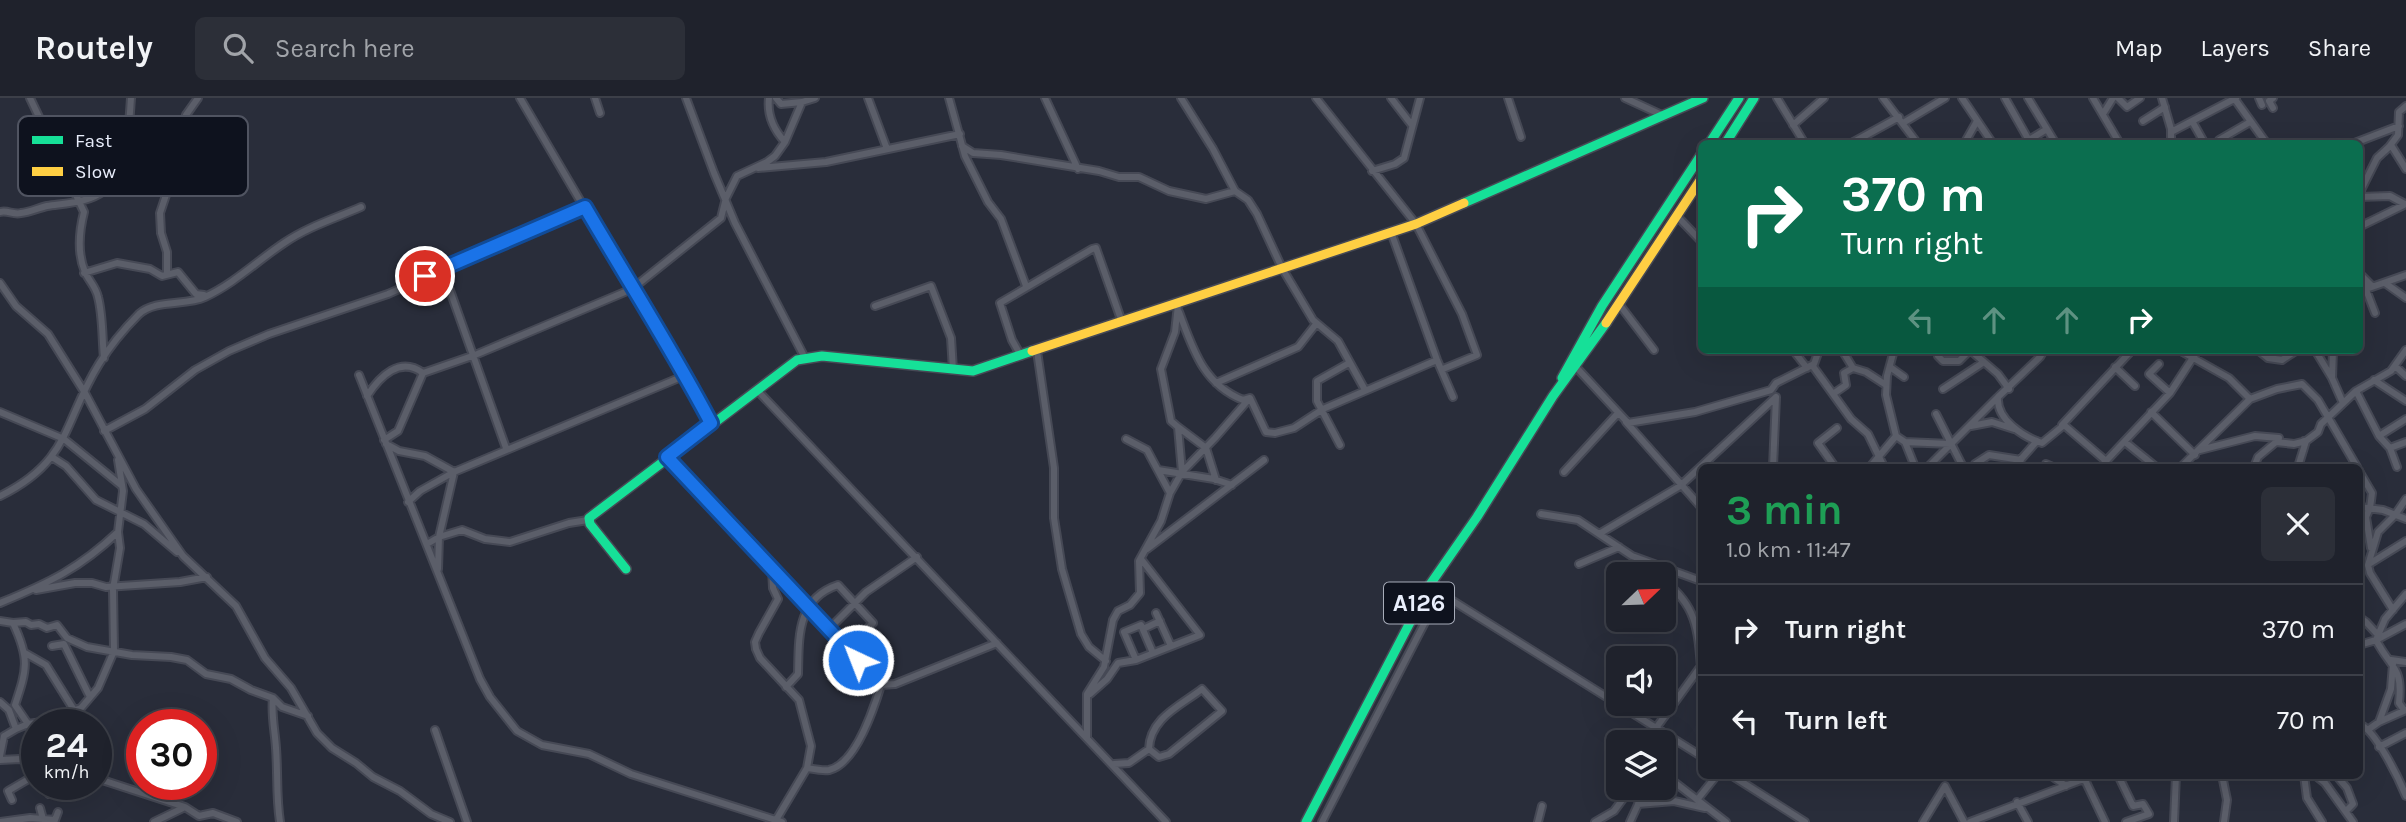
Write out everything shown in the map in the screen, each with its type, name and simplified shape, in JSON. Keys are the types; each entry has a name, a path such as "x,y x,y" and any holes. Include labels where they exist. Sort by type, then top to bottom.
{"main road":[{"path":"1712,140 1739,98"},
{"path":"1728,140 1754,98"},
{"path":"626,569 588,520 789,365 805,358 822,356 970,372 1122,322 1178,307 1282,268 1416,225 1699,99"},
{"name":"A126","path":"1553,396 1577,346 1698,160"},
{"name":"A126","path":"1306,822 1429,586 1477,517 1553,396 1576,367 1676,215 1698,187"}],"street":[{"path":"30,98 38,116"},
{"path":"130,116 131,98"},
{"path":"185,116 198,98"},
{"path":"520,98 632,289 686,375 711,423"},
{"path":"596,98 600,113"},
{"path":"686,98 736,223 805,358"},
{"path":"769,98 771,118 777,133 785,142"},
{"path":"776,98 781,104 815,98"},
{"path":"869,98 887,149"},
{"path":"949,98 962,146 981,189 1001,219 1026,286"},
{"path":"1045,98 1078,169"},
{"path":"1181,98 1235,191 1248,200 1258,214 1282,268 1316,324 1338,341 1365,390"},
{"path":"1316,98 1416,225 1462,314 1477,355 1443,369"},
{"path":"1391,98 1411,124"},
{"path":"1372,172 1404,158 1420,98"},
{"path":"1508,98 1521,137"},
{"path":"1625,98 1664,116"},
{"path":"1777,98 1802,140"},
{"path":"1793,125 1824,98"},
{"path":"1883,98 1915,140"},
{"path":"1865,140 1945,98"},
{"path":"1962,98 1990,140"},
{"path":"2005,98 2029,140"},
{"path":"2028,98 2054,140"},
{"path":"2093,98 2118,140"},
{"path":"2103,114 2113,98"},
{"path":"2118,98 2127,107 2140,98"},
{"path":"2162,98 2171,140"},
{"path":"2171,132 2235,98 2264,140"},
{"path":"2273,98 2269,101 2273,108"},
{"path":"385,442 398,431 423,373 475,355 632,289 721,218 726,198 737,176 771,159 785,142 802,102"},
{"path":"2363,186 2376,158 2398,135 2399,112 2406,106"},
{"path":"2143,121 2165,107"},
{"path":"2399,112 2406,121"},
{"path":"1966,140 1977,121"},
{"path":"2192,121 2202,140"},
{"path":"2219,140 2250,122"},
{"path":"2362,140 2399,125"},
{"path":"2033,140 2047,129"},
{"path":"752,169 826,162 960,134"},
{"path":"2391,145 2406,169"},
{"path":"962,146 973,153 1099,171 1119,177 1139,177 1168,191 1206,199 1235,191"},
{"path":"2363,194 2390,196 2406,204"},
{"path":"75,196 83,212 79,247 85,272 95,287 99,301 104,358"},
{"path":"0,212 19,214 78,202 92,196"},
{"path":"166,196 160,213 161,233 167,252 167,274"},
{"path":"2363,225 2406,204"},
{"path":"0,496 35,475 52,457 64,439 104,358 116,340 145,310 196,301 209,295 229,285 293,237 361,207"},
{"path":"104,431 145,409 195,370 229,351 269,334 388,293 585,207"},
{"path":"1676,215 1698,238"},
{"path":"1391,232 1453,397"},
{"path":"1021,356 1012,340 1000,303 1096,248 1122,322"},
{"path":"85,272 117,263 150,269 162,276 178,272 197,295 209,295"},
{"path":"443,268 506,448"},
{"path":"2375,313 2364,286 2385,283 2406,275"},
{"path":"0,283 16,306 48,334 85,393 136,489 183,556"},
{"path":"2385,283 2406,298"},
{"path":"875,306 931,286 951,338 953,370"},
{"path":"1619,303 1654,350"},
{"path":"1178,307 1197,360 1226,393 1243,400 1250,398"},
{"path":"1178,307 1175,332 1161,369 1171,421 1206,448 1216,480"},
{"path":"1216,383 1298,347 1316,324"},
{"path":"2255,464 2258,457 2276,442 2294,444 2306,441 2318,432 2327,418 2356,391 2395,366 2406,350"},
{"path":"1037,351 1054,468 1054,518 1062,569 1081,634 1089,647 1105,661"},
{"path":"1797,354 1868,434 1882,464"},
{"path":"1626,422 1695,412 1771,390 1776,383 1809,367 1817,354"},
{"path":"1844,354 1853,368 1866,372 1886,385"},
{"path":"1892,354 1886,395 1896,436 1905,442 1950,443"},
{"path":"1938,356 1943,361 1959,361 1966,354"},
{"path":"1975,354 1998,374 2009,389"},
{"path":"1931,464 2009,389 2040,354"},
{"path":"1971,426 1992,422 2015,429 2042,443 2128,354"},
{"path":"2186,354 2229,378 2250,399"},
{"path":"2104,464 2170,393 2195,354"},
{"path":"2264,354 2269,358 2282,360 2291,354"},
{"path":"2317,354 2343,403"},
{"path":"2332,378 2333,354"},
{"path":"1250,398 1266,432 1275,433 1294,428 1323,410 1365,390 1437,360"},
{"path":"1944,389 1984,362"},
{"path":"1340,445 1317,401 1317,381 1349,363"},
{"path":"2159,364 2149,374 2170,393"},
{"path":"367,396 375,383 392,369 402,366 415,367 423,373"},
{"path":"2395,366 2406,376"},
{"path":"1576,367 1698,504"},
{"path":"1890,367 1904,377"},
{"path":"2115,367 2135,386"},
{"path":"1833,394 1846,385 1844,373 1853,368"},
{"path":"359,375 480,679 490,697 517,731 542,745 589,754 647,779 779,821 807,768 811,746 799,700 760,658 756,649 755,642 759,633 779,599 773,588 772,568"},
{"path":"408,502 420,491 454,472 506,448 686,375"},
{"path":"2374,380 2406,401"},
{"path":"2185,464 2250,399 2277,389 2302,384 2318,400 2355,464"},
{"path":"757,390 1166,822"},
{"path":"1771,390 1776,397 1773,464"},
{"path":"2356,391 2379,436 2390,448 2397,467"},
{"path":"1703,464 1776,397"},
{"path":"1998,397 1999,407 2015,429"},
{"path":"1087,738 1087,698 1105,661 1109,631 1118,611 1130,605 1140,593 1141,559 1161,521 1170,493 1181,473 1250,398"},
{"path":"0,412 64,439 122,486"},
{"path":"2151,412 2197,452"},
{"path":"1564,472 1618,413"},
{"path":"1936,415 1961,464"},
{"path":"2379,436 2406,419"},
{"path":"2058,429 2064,425 2106,461"},
{"path":"1178,427 1181,473"},
{"path":"1833,464 1818,443 1837,429"},
{"path":"1872,464 1896,436"},
{"path":"2197,452 2255,436 2306,441"},
{"path":"1126,439 1147,450 1170,493"},
{"path":"2299,464 2306,441"},
{"path":"385,442 400,451 425,456 454,472"},
{"path":"1905,442 1913,464"},
{"path":"2017,464 2037,442"},
{"path":"2125,442 2152,464"},
{"path":"2390,448 2406,442"},
{"path":"25,653 46,665 77,709 98,688 114,651 115,585 120,548 118,532 122,486 117,453"},
{"path":"1975,464 1989,455 2021,460"},
{"path":"52,457 66,466 96,500 144,524 207,577 236,606 265,658 292,688 317,733 332,748 431,814 450,822"},
{"path":"667,457 881,684 895,684 997,643"},
{"path":"1146,550 1264,460"},
{"path":"1599,534 1681,484 1698,468"},
{"path":"1158,470 1231,485"},
{"path":"438,573 439,537 454,472"},
{"path":"2363,478 2372,493 2366,517 2372,553"},
{"path":"2393,610 2370,573 2368,565 2378,532 2406,499"},
{"path":"2363,507 2383,510 2406,519"},
{"path":"1541,514 1578,520 1640,562"},
{"path":"427,544 462,530 485,539 510,542 569,523 588,520"},
{"path":"0,603 64,574 92,557 118,532"},
{"path":"2368,565 2406,541"},
{"path":"1579,564 1619,547"},
{"path":"1632,556 1698,580"},
{"path":"829,629 866,592 918,557"},
{"path":"1087,698 1118,663 1136,660 1200,635 1141,559"},
{"path":"30,590 75,583 92,583 106,587 180,582 207,577"},
{"path":"786,687 798,674 801,622 808,607 825,590 838,585 873,623 847,648"},
{"path":"1429,586 1659,730"},
{"path":"1676,590 1698,627"},
{"path":"1322,822 1440,593"},
{"path":"2377,637 2385,619 2406,594"},
{"path":"1156,613 1171,646"},
{"path":"0,621 26,622 47,628 57,625 71,641 87,647 187,660 206,674 231,679 273,698 282,707 307,716"},
{"path":"1143,629 1160,621"},
{"path":"2363,621 2377,637 2399,675 2403,691 2399,703 2405,710 2369,729"},
{"path":"13,623 25,653 25,674 15,705 21,714"},
{"path":"2363,643 2406,624"},
{"path":"1136,660 1124,632 1141,625 1153,653"},
{"path":"52,646 64,644 90,697"},
{"path":"2391,662 2406,662"},
{"path":"2379,722 2391,689 2391,662"},
{"path":"1656,728 1698,670"},
{"path":"807,768 830,770 844,762 864,729 881,684"},
{"path":"1202,689 1222,711 1169,754 1159,757 1149,749 1149,739 1154,727 1166,713 1202,689"},
{"path":"273,698 271,715 280,822"},
{"path":"0,702 9,710 16,729"},
{"path":"2363,724 2392,764 2406,796"},
{"path":"21,727 4,736 0,758 21,759"},
{"path":"435,730 467,822"},
{"path":"2379,747 2406,733"},
{"path":"1676,740 1698,754"},
{"path":"1112,764 1129,763 1149,749"},
{"path":"1697,800 1714,779"},
{"path":"1737,779 1805,822"},
{"path":"2056,779 2064,785"},
{"path":"2064,785 2066,779"},
{"path":"2120,779 2133,806 2143,804 2149,814 2126,822"},
{"path":"2174,822 2176,779"},
{"path":"2223,779 2227,800 2224,822"},
{"path":"2305,779 2307,798 2322,822"},
{"path":"2320,779 2353,822"},
{"path":"2340,779 2345,784 2353,804 2346,811"},
{"path":"1970,822 2017,802 2085,780 2105,822"},
{"path":"12,800 8,791 21,783"},
{"path":"112,783 185,807 199,816 213,813 237,822"},
{"path":"1676,784 1726,822"},
{"path":"1923,822 1945,786 1964,822"},
{"path":"1595,822 1614,811 1622,800"},
{"path":"1630,822 1640,800"},
{"path":"1638,804 1674,801 1707,808"},
{"path":"2017,802 2028,822"},
{"path":"1538,822 1542,806"},
{"path":"154,822 185,807"},
{"path":"40,808 43,820"},
{"path":"0,822 30,818 54,821 58,812"}],"traffic: fast":[{"path":"1464,203 1703,98"},
{"path":"1712,140 1739,98"},
{"path":"1728,140 1754,98"},
{"path":"1562,378 1602,306 1698,160"},
{"path":"1306,822 1429,586 1477,517 1553,396 1606,323"},
{"path":"626,569 590,524 589,518 797,360 822,356 973,371 1032,351"}],"traffic: slow":[{"path":"1606,323 1698,184"},
{"path":"1032,351 1416,224 1464,203"}],"route":[{"path":"425,276 585,207 686,375 711,423 667,457 858,660"}]}
